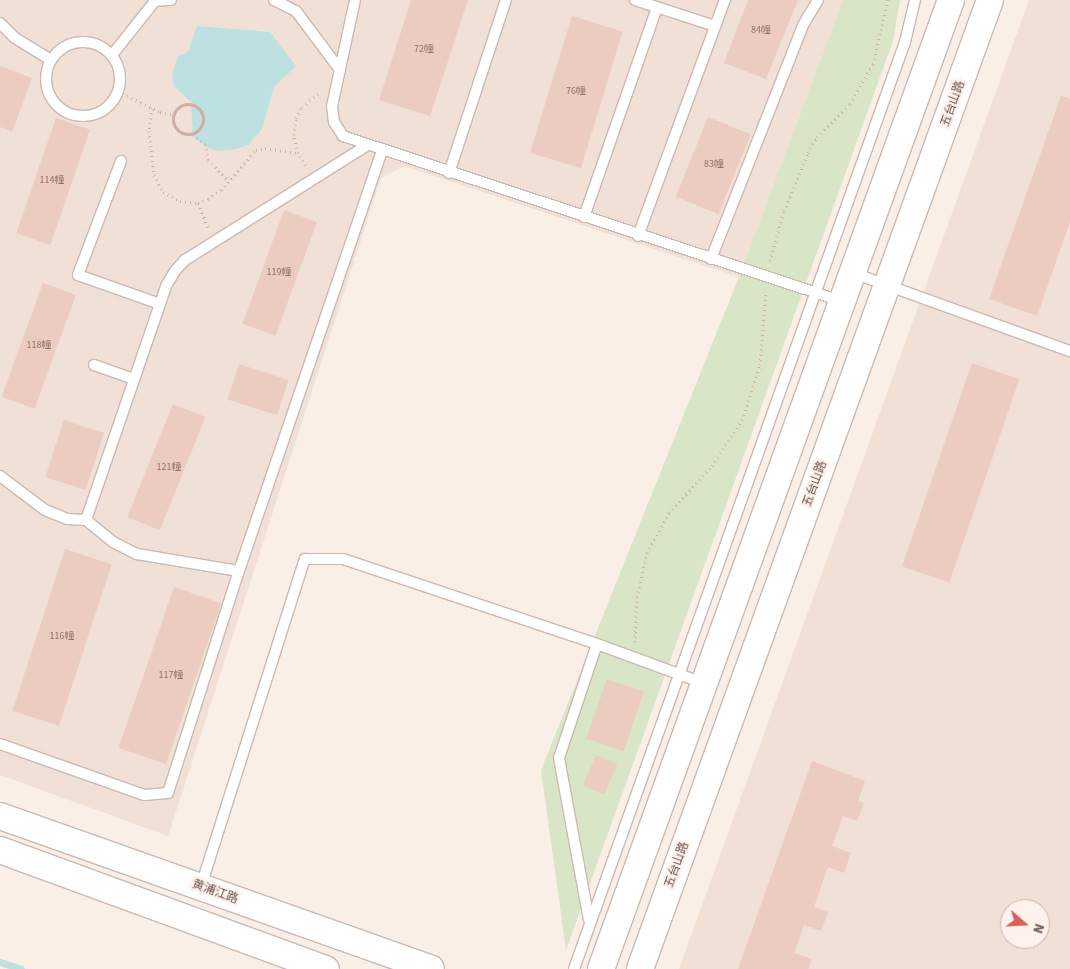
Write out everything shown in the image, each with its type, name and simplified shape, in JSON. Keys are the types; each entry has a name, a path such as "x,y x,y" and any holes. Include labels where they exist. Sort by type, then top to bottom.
{"main road":[{"path":"601,969 951,0"},
{"name":"五台山路","path":"640,969 990,0"},
{"name":"黄浦江路","path":"0,816 431,969"},
{"path":"0,850 326,969"}],"lane":[{"path":"112,55 155,1 171,0"},
{"path":"274,0 296,11 340,70"},
{"path":"355,0 332,106 334,122 342,136 366,146 638,236 841,301"},
{"path":"449,173 506,0"},
{"path":"635,0 715,26"},
{"path":"638,236 725,0"},
{"path":"711,259 803,25 818,0"},
{"path":"574,969 589,922 905,42 915,0"},
{"path":"584,217 656,7"},
{"path":"0,23 14,38 51,60"},
{"path":"92,43 112,55 120,78 118,91 108,106 92,116 67,114 49,96 46,84 51,60 68,44 92,43"},
{"path":"86,520 160,304 175,271 185,260 366,146"},
{"path":"0,744 144,795 168,793 239,571 382,151"},
{"path":"120,161 78,275 160,304"},
{"path":"852,273 1070,351"},
{"path":"94,365 134,379"},
{"path":"0,476 46,510 67,518 86,520 113,542 137,554 239,571"},
{"path":"201,887 305,559 343,559 597,644 704,683"},
{"path":"589,922 559,758 597,644"}],"path":[{"path":"635,658 637,597 647,553 669,513 729,443 742,420 753,391 763,343 767,277 772,245 797,177 817,137 850,104 874,64 888,0"},
{"path":"318,176 298,153 294,136 296,118 302,107 318,94 336,89"},
{"path":"118,91 152,108 174,115"},
{"path":"174,115 185,105 199,109 202,123 193,134"},
{"path":"152,108 149,131 154,175 163,192 180,201 198,203 208,199 256,150 265,148 298,153"},
{"path":"174,115 176,128 184,134 193,134 206,144 208,160 228,180"},
{"path":"198,203 214,242"}],"shaded area":[{"path":"0,0 843,0 739,277 404,166 381,178 168,836 0,775"},
{"path":"1029,0 1070,0 1070,969 679,969"}],"green space":[{"path":"843,0 900,0 893,41 566,950 541,770 739,277"}],"water":[{"path":"197,26 270,32 296,66 274,87 262,129 248,145 219,151 206,147 193,137 191,102 174,86 172,74 178,56 188,52"}],"building":[{"path":"411,0 468,0 430,116 379,100"},
{"path":"748,0 798,0 766,79 724,63"},
{"path":"572,16 623,31 581,168 530,153"},
{"path":"0,66 32,78 12,132 0,127"},
{"path":"1061,96 1070,99 1070,222 1037,316 989,299"},
{"path":"708,117 751,134 718,214 676,197"},
{"path":"56,118 90,130 50,245 16,233"},
{"path":"284,210 317,222 276,336 243,324"},
{"path":"43,283 76,295 35,409 2,397"},
{"path":"972,363 1019,379 949,583 902,566"},
{"path":"239,364 288,380 277,415 228,399"},
{"path":"173,404 205,417 160,530 127,517"},
{"path":"64,420 104,433 85,490 45,477"},
{"path":"65,549 112,564 59,726 12,711"},
{"path":"174,587 221,603 166,764 119,748"},
{"path":"607,679 644,692 623,751 586,739"},
{"path":"596,755 617,764 604,794 583,785"},
{"path":"812,761 865,781 858,801 864,803 857,821 843,816 832,846 851,853 844,873 828,867 814,907 828,912 821,931 804,925 794,953 812,959 808,969 738,969"}],"waterway":[{"path":"0,962 21,969"}]}
